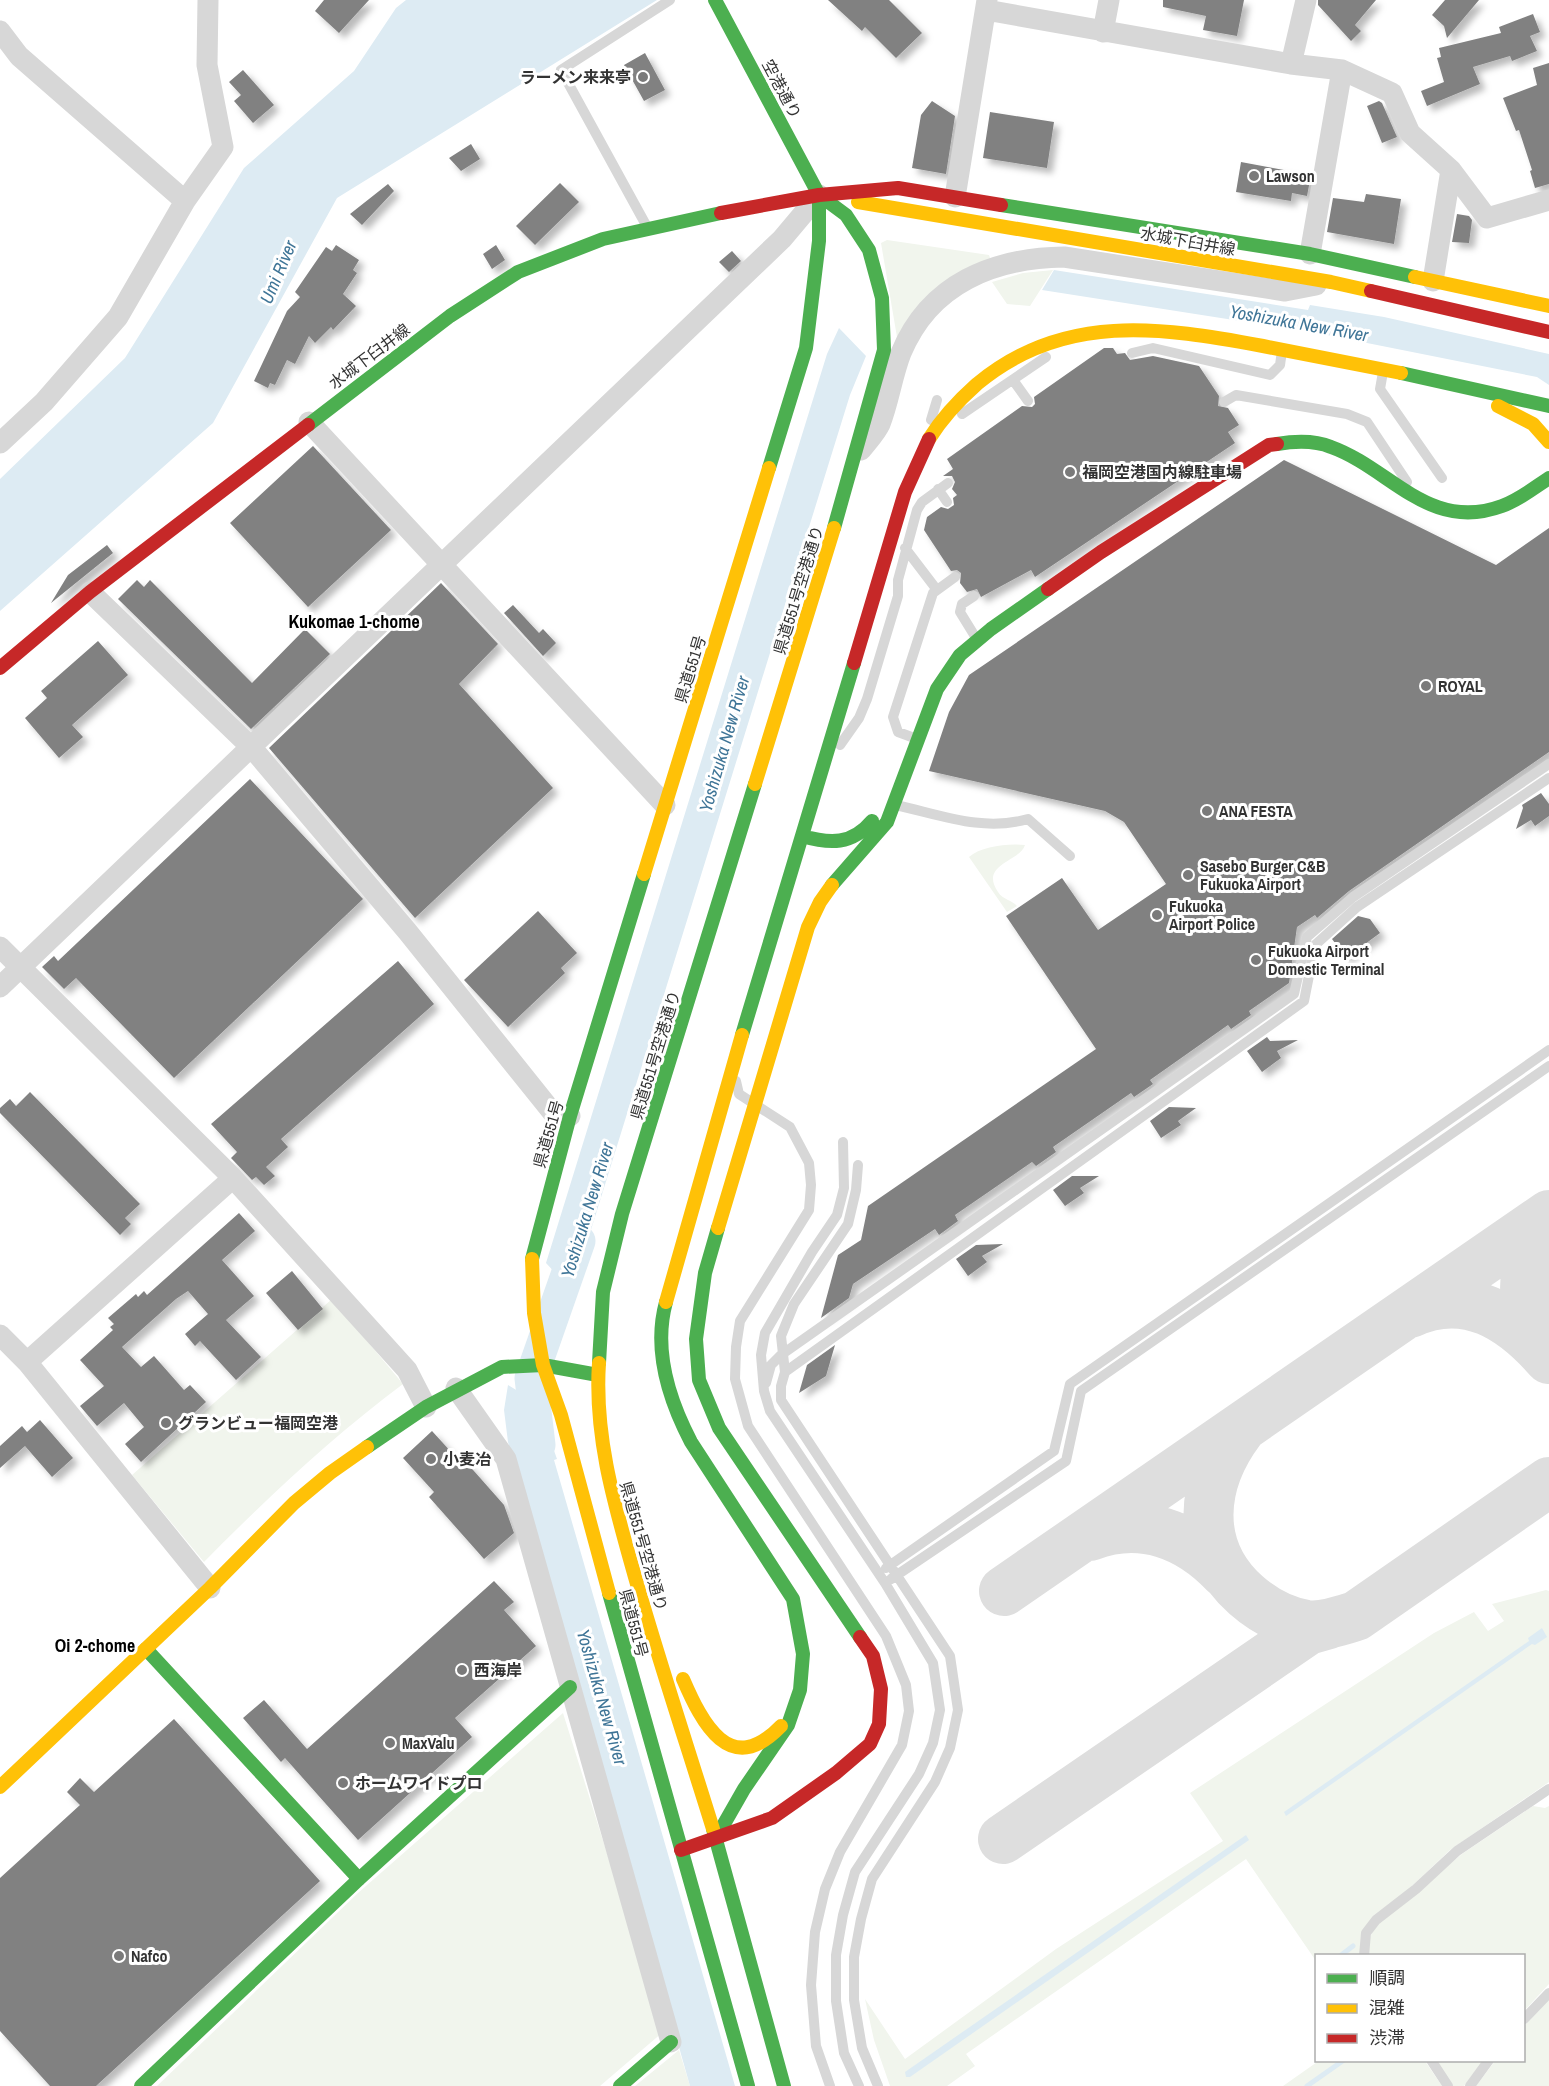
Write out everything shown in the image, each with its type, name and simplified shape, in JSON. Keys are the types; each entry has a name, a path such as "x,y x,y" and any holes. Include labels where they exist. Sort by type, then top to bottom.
{"main road":[{"name":"空港通り","path":"715,0 819,195"},
{"name":"水城下臼井線","path":"0,668 90,592 450,316 518,272 603,239 648,228 819,195 898,188 1310,254 1549,306"},
{"name":"水城下臼井線","path":"819,195 1331,282 1549,332"},
{"name":"県道551号空港通り","path":"784,2086 716,1838 643,1605 608,1478 601,1438 598,1374 603,1292 622,1214 856,457 884,350 882,298 877,273 866,242 846,215 819,195"},
{"name":"県道551号","path":"748,2086 561,1414 543,1365 534,1313 531,1266 539,1227 570,1116 806,348 819,241 819,195"},
{"path":"716,1838 747,1783 779,1741 798,1707 803,1672 801,1638 794,1599 691,1442 678,1417 667,1383 662,1345 664,1311 732,1069 905,492 936,428 953,407 997,369 1034,348 1061,338 1130,330 1163,332 1283,350 1384,369 1549,406"},
{"path":"1461,386 1529,420 1545,434 1549,442"},
{"path":"681,1850 766,1822 856,1759 870,1744 880,1716 882,1699 873,1656 719,1428 699,1380 696,1339 705,1273 808,927 820,902 851,862 876,837 896,805 937,689 960,656 977,641 1101,552 1269,445 1299,441 1325,444 1352,457 1419,500 1442,510 1467,514 1503,508 1549,478"},
{"path":"802,836 823,843 844,843 853,839 866,829 909,767"},
{"path":"0,1787 210,1588 294,1503 330,1473 426,1407 456,1389 502,1367 543,1365 598,1374"},
{"path":"643,1605 676,1663 705,1728 715,1740 734,1748 753,1747 771,1737 798,1707"},
{"path":"146,1649 358,1879"},
{"path":"141,2086 358,1879 570,1687"},
{"path":"620,2086 671,2042"}],"street":[{"path":"0,443 44,402 118,317 185,201 223,147 207,65 208,0"},
{"path":"1103,33 1109,0"},
{"path":"1291,64 1306,0"},
{"path":"955,197 987,5 1103,33 1291,64 1342,70 1392,93 1410,133 1451,170 1487,218 1549,200"},
{"path":"0,31 19,56 93,118 185,201"},
{"path":"1310,254 1342,70"},
{"path":"1433,281 1451,170"},
{"path":"0,987 253,748 782,239 819,195"},
{"path":"856,457 880,425 901,352 917,323 952,288 998,265 1034,258 1064,257 1285,291 1331,282"},
{"path":"309,422 443,563 665,805"},
{"path":"90,592 253,748 407,931 553,1113 570,1116"},
{"path":"0,947 233,1178 407,1370 426,1407"},
{"path":"27,1362 233,1178"},
{"path":"0,1335 27,1362 210,1588"},
{"path":"456,1389 506,1459 671,2042"}],"lane":[{"path":"648,228 561,70 670,0"},
{"path":"1060,330 1078,335"},
{"path":"936,428 972,409 1078,335"},
{"path":"1132,353 1153,348 1270,375 1280,366 1283,350"},
{"path":"1384,369 1380,388 1442,478"},
{"path":"1013,380 1028,401"},
{"path":"1224,402 1236,395 1347,414 1367,422 1419,500"},
{"path":"926,446 937,400"},
{"path":"822,773 858,718 867,699 898,596 898,580 905,548 917,510 922,502 943,486 947,502"},
{"path":"905,548 937,590"},
{"path":"919,739 898,732 893,717 929,603 937,590 956,577"},
{"path":"974,596 962,604 960,612 977,641"},
{"path":"764,1391 771,1365 781,1355 1294,994 1307,937 1353,897 1549,764"},
{"path":"785,1372 1304,1001 1315,945 1357,906 1549,778"},
{"path":"896,805 982,824 1006,825 1028,819 1070,856"},
{"path":"882,1578 890,1565 1054,1451 1070,1384 1549,1050"},
{"path":"882,1578 897,1575 1066,1461 1081,1391 1549,1066"},
{"path":"732,1069 739,1094 756,1107 790,1126 798,1137 809,1163 811,1185 809,1210 740,1322 735,1357 738,1395 748,1426 886,1636 906,1685 909,1711 902,1745 840,1852 825,1889 815,1932 811,1985 816,2046 830,2086"},
{"path":"843,1142 844,1188 837,1215 812,1252 765,1333 761,1355 764,1391 770,1411 882,1578 933,1663 940,1710 933,1743 919,1774 855,1872 843,1915 836,1956 836,2001 844,2053 859,2086"},
{"path":"858,1165 856,1190 848,1224 794,1305 781,1336 781,1355 785,1372 781,1400 950,1656 958,1710 950,1748 935,1782 872,1879 861,1919 854,1957 854,2000 862,2048 878,2086"},
{"path":"1364,1954 1366,1933 1376,1920 1416,1889 1457,1851 1549,1789"},
{"path":"1525,2018 1549,1993"},
{"path":"1432,2062 1448,2086"},
{"path":"1470,2086 1488,2062"}],"shaded area":[{"path":"887,240 989,255 991,261 898,343 881,243"},
{"path":"1053,270 1030,306 1007,304 992,282 1023,273"},
{"path":"1025,845 1022,851 1002,864 993,875 998,892 1017,906 1007,912 969,857 981,850 996,846"},
{"path":"332,1299 403,1384 300,1469 204,1562 132,1475"},
{"path":"1549,1591 1549,1782 1450,1850 1361,1934 1360,1954 1315,1954 1315,1960 1246,1859 966,2054 975,2066 947,2086 890,2086 874,2040 865,1999 905,2059 1056,1949 1223,1841 1190,1793 1434,1633 1474,1612 1488,1631 1504,1621 1492,1604"},
{"path":"563,1713 663,2032 600,2086 157,2086 358,1893"},
{"path":"1533,1806 1545,1808 1549,1806 1549,1984 1525,2010 1525,1954 1368,1954 1369,1939 1376,1925 1462,1854"},
{"path":"1549,1999 1549,2086 1476,2086 1494,2062 1525,2062 1525,2025"},
{"path":"679,2050 690,2086 635,2086"},
{"path":"1317,2062 1426,2062 1442,2086 1283,2086"},
{"path":"1436,2062 1482,2062 1464,2086 1453,2086"}],"water":[{"name":"Umi River","path":"406,0 657,0 337,198 213,423 0,611 0,479 125,358 244,168 354,71 396,8"},
{"path":"1054,270 1308,310 1310,305 1384,317 1549,354 1549,385 1537,377 1317,333 1042,290"},
{"path":"839,328 866,356 850,395 572,1291 546,1263 827,354"},
{"path":"508,1385 546,1408 546,1428 557,1459 554,1460 735,2086 690,2086 508,1442 504,1410"},
{"path":"1542,1628 1547,1637 1535,1645 1532,1644 1286,1816 1284,1812 1529,1641 1528,1638"},
{"path":"1246,1835 1249,1840 910,2077 906,2077 905,2072"}],"building":[{"path":"324,0 369,0 339,33 315,11"},
{"path":"828,0 889,0 922,33 896,58 865,27 862,31"},
{"path":"1163,0 1244,0 1237,36 1203,30 1206,16 1163,7"},
{"path":"1318,0 1376,0 1355,25 1361,31 1351,41 1318,5"},
{"path":"1445,0 1479,0 1447,38 1444,26 1432,15"},
{"path":"1533,14 1540,32 1530,36 1537,51 1512,61 1510,56 1473,67 1480,84 1427,106 1421,91 1444,82 1437,58 1441,57 1439,48 1501,33 1499,27"},
{"path":"645,53 665,90 644,101 624,65"},
{"path":"1549,63 1549,184 1535,188 1530,171 1532,170 1519,130 1516,131 1503,98 1537,85 1533,68"},
{"path":"243,70 274,105 253,123 234,101 241,95 229,82"},
{"path":"932,101 955,116 946,174 912,168 921,115"},
{"path":"1379,101 1397,137 1382,143 1367,106"},
{"path":"990,112 1054,122 1047,168 983,158"},
{"path":"471,144 480,159 461,171 449,158"},
{"path":"1241,162 1311,175 1307,196 1292,193 1291,201 1236,192"},
{"path":"560,183 579,202 535,245 516,226"},
{"path":"388,184 394,191 362,225 350,214"},
{"path":"1366,194 1401,199 1394,244 1327,232 1333,198 1364,202"},
{"path":"1457,214 1469,216 1472,220 1469,243 1452,242"},
{"path":"336,245 359,260 353,270 357,273 343,294 356,306 333,330 331,327 315,343 309,336 295,364 287,360 275,385 270,383 268,388 254,381 287,311 300,297 295,292 326,247 332,251"},
{"path":"496,245 505,260 492,269 483,254"},
{"path":"732,251 741,261 729,272 719,262"},
{"name":"福岡空港国内線駐車場","path":"1104,348 1113,348 1117,354 1125,353 1130,360 1153,356 1199,366 1219,396 1218,406 1228,408 1239,425 1228,432 1235,443 1035,577 1031,570 981,597 977,589 967,592 960,583 961,573 957,570 951,571 924,530 927,517 941,507 948,509 954,505 953,498 957,495 952,489 955,482 952,476 943,476 953,469 947,459 1022,406 1032,407 1035,404 1034,397"},
{"path":"313,446 391,530 308,607 230,523"},
{"path":"1284,460 1496,565 1549,528 1549,752 1349,891 1317,918 1315,915 1297,927 1289,983 1249,1011 1251,1015 1231,1029 1228,1025 1150,1080 1153,1084 1134,1097 1131,1093 1053,1147 1056,1152 1036,1166 1032,1162 955,1215 958,1221 939,1235 935,1229 853,1284 849,1298 821,1318 838,1255 861,1240 868,1206 1096,1049 1006,916 1062,878 1098,930 1166,884 1124,822 1105,811 929,771 949,712 969,675"},
{"path":"107,545 113,553 51,603 68,575"},
{"path":"137,580 144,587 150,580 252,683 305,629 330,654 251,729 118,599"},
{"path":"441,583 498,644 459,684 553,788 415,918 269,748"},
{"path":"513,605 539,633 543,629 556,643 543,656 504,613"},
{"path":"98,641 128,675 72,725 83,737 59,758 25,718 47,698 41,691"},
{"path":"250,779 363,899 174,1078 76,978 64,989 42,967 54,956 58,961"},
{"path":"1541,793 1549,804 1549,816 1535,826 1531,820 1516,829 1522,805"},
{"path":"538,911 577,953 561,968 565,973 508,1027 464,980"},
{"path":"1358,916 1370,919 1380,933 1346,958 1332,939"},
{"path":"398,961 434,1004 281,1139 288,1147 266,1167 275,1176 264,1185 256,1177 252,1180 231,1158 237,1152 211,1124"},
{"path":"1267,1037 1270,1041 1298,1040 1277,1051 1281,1058 1262,1072 1247,1051"},
{"path":"30,1092 140,1204 125,1218 131,1224 120,1235 0,1113 0,1108 10,1099 16,1106"},
{"path":"1169,1107 1196,1108 1178,1121 1181,1125 1161,1138 1150,1121"},
{"path":"1072,1176 1099,1176 1080,1188 1084,1193 1065,1206 1053,1190"},
{"path":"239,1213 255,1231 222,1260 254,1296 226,1320 261,1357 236,1380 200,1341 195,1346 185,1334 208,1314 188,1291 176,1299 122,1347 141,1367 154,1356 184,1390 190,1385 206,1402 141,1462 125,1444 144,1427 124,1403 97,1426 80,1406 104,1386 80,1360 113,1330 110,1327 114,1324 108,1318 136,1294 138,1297 144,1291 147,1295"},
{"path":"1003,1244 982,1256 987,1262 968,1276 956,1259 976,1245"},
{"path":"292,1271 323,1309 298,1330 266,1293"},
{"path":"835,1345 826,1376 799,1393 807,1365"},
{"path":"40,1420 73,1458 52,1477 25,1446 0,1468 0,1446 22,1426 27,1432"},
{"path":"432,1431 463,1465 466,1462 504,1505 514,1533 484,1559 429,1497 434,1492 403,1458"},
{"path":"494,1581 514,1602 504,1610 536,1646 455,1718 472,1737 358,1840 285,1758 281,1762 243,1718 264,1700 307,1749"},
{"name":"Nafco","path":"174,1719 320,1881 96,2086 50,2086 0,2031 0,1878 80,1805 67,1792 80,1778 94,1792"}],"waterway":[{"name":"Yoshizuka New River","path":"539,1445 531,1378 579,1241"},
{"path":"1343,1954 1353,1946"},
{"path":"1307,2086 1341,2062"}],"taxiway":[{"path":"1004,1591 1549,1215"},
{"path":"1544,1353 1530,1320 1525,1287 1531,1254 1549,1223"},
{"path":"1410,1313 1450,1303 1487,1310 1520,1330 1549,1359"},
{"path":"1240,1430 1217,1471 1211,1493 1208,1514 1217,1557 1229,1577 1246,1595 1281,1618 1306,1625 1338,1622 1356,1616 1549,1482"},
{"path":"1090,1536 1109,1530 1128,1528 1163,1533 1196,1548 1225,1573"},
{"path":"1003,1839 1308,1630 1329,1624"}],"traffic: fast":[{"path":"715,0 819,195 846,215 869,250 882,298 884,350 834,528"},
{"path":"769,468 806,348 819,241 819,195"},
{"path":"1001,205 1310,254 1415,277"},
{"path":"308,425 450,316 518,272 603,239 721,213"},
{"path":"1401,373 1549,406"},
{"path":"1277,444 1304,442 1331,447 1352,457 1431,505 1453,511 1476,512 1502,506 1549,478"},
{"path":"832,885 887,822 937,689 960,655 991,629 1048,589"},
{"path":"742,1035 854,663"},
{"path":"599,1363 603,1292 622,1214 755,784"},
{"path":"802,836 831,841 840,840 857,835 872,821"},
{"path":"532,1259 570,1116 644,874"},
{"path":"718,1228 705,1273 696,1339 699,1380 719,1428 860,1637"},
{"path":"666,1302 662,1320 662,1356 676,1409 691,1442 793,1599 803,1654 800,1690 788,1725 744,1789 716,1838"},
{"path":"367,1447 426,1407 502,1367 543,1365 598,1375"},
{"path":"609,1593 748,2086"},
{"path":"146,1649 359,1879"},
{"path":"141,2086 359,1879 570,1687"},
{"path":"713,1829 784,2086"},
{"path":"620,2086 671,2042"}],"traffic: slow":[{"path":"858,202 1331,282 1371,291"},
{"path":"1415,277 1549,306"},
{"path":"929,439 945,417 977,384 1010,361 1044,345 1078,335 1114,331 1187,334 1225,339 1401,373"},
{"path":"1498,406 1533,424 1549,442"},
{"path":"644,874 769,468"},
{"path":"755,784 834,528"},
{"path":"718,1228 808,927 820,902 832,885"},
{"path":"666,1302 742,1035"},
{"path":"532,1259 534,1313 543,1365 561,1415 609,1593"},
{"path":"599,1363 600,1418 614,1498 644,1608 713,1829"},
{"path":"0,1787 210,1588 294,1503 330,1473 367,1447"},
{"path":"683,1679 709,1727 720,1739 733,1746 747,1747 763,1741 781,1726"}],"traffic: jam":[{"path":"721,213 819,195 898,188 1001,205"},
{"path":"1371,291 1549,332"},
{"path":"0,668 90,592 308,425"},
{"path":"854,663 905,492 929,439"},
{"path":"1048,589 1101,552 1269,445 1277,444"},
{"path":"681,1850 772,1818 836,1773 870,1744 879,1724 881,1689 873,1656 860,1637"}],"place":[{"name":"ラーメン来来亭","path":"643,77"},
{"name":"Lawson","path":"1254,176"},
{"name":"福岡空港国内線駐車場","path":"1070,472"},
{"name":"ROYAL","path":"1426,686"},
{"name":"ANA FESTA","path":"1207,811"},
{"name":"Sasebo Burger C&B Fukuoka Airport","path":"1188,875"},
{"name":"Fukuoka Airport Police","path":"1157,915"},
{"name":"Fukuoka Airport Domestic Terminal","path":"1256,960"},
{"name":"グランビュー福岡空港","path":"166,1423"},
{"name":"小麦冶","path":"431,1459"},
{"name":"西海岸","path":"462,1670"},
{"name":"MaxValu","path":"390,1743"},
{"name":"ホームワイドプロ","path":"343,1783"},
{"name":"Nafco","path":"119,1956"}],"district":[{"name":"Kukomae 1-chome","path":"354,621"},
{"name":"Oi 2-chome","path":"95,1645"}]}
